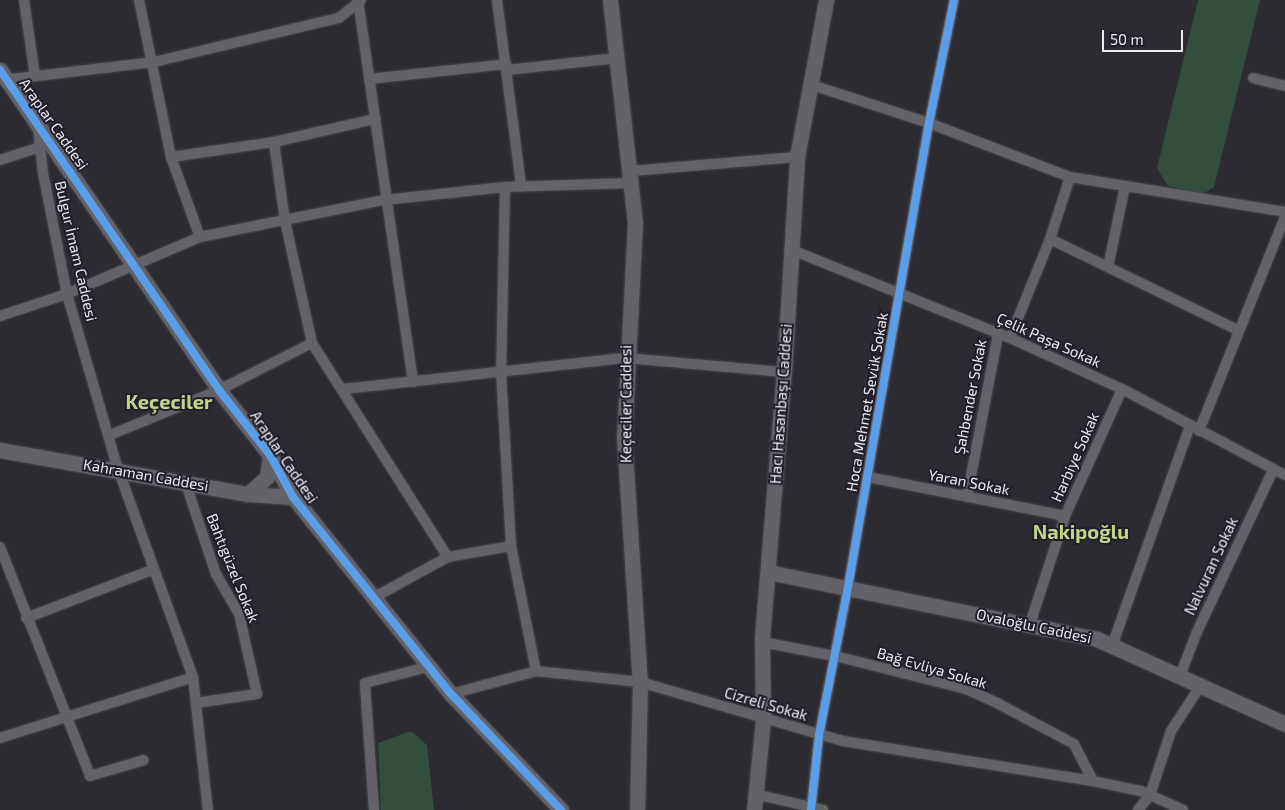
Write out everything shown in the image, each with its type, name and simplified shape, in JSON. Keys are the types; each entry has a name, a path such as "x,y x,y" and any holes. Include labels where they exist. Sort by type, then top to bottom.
{"street":[{"path":"24,0 35,76"},
{"path":"139,0 154,62 171,158 200,237"},
{"path":"497,0 521,186"},
{"name":"Keçeciler Caddesi","path":"610,0 635,223 626,358 624,437 640,682 637,810"},
{"name":"Hacı Hasanbaşı Caddesi","path":"754,810 763,720 762,642 784,372 797,157 826,0"},
{"name":"Hoca Mehmet Sevük Sokak","path":"811,809 819,735 868,477 929,123 954,0"},
{"path":"2,77 35,76 154,62 339,18 360,1"},
{"path":"360,1 384,200 413,382"},
{"path":"370,79 617,58"},
{"name":"Araplar Caddesi","path":"2,77 38,124 219,390 270,455 293,497 372,598 451,694 560,810"},
{"path":"1253,78 1285,86"},
{"path":"809,84 929,123 1070,177 1285,212"},
{"path":"171,158 274,142 375,119"},
{"name":"Bulgur İmam Caddesi","path":"38,124 40,147 67,294 110,434 118,469 152,570 193,677 208,810"},
{"path":"274,142 285,221 312,343 344,389 448,557"},
{"path":"0,160 40,147"},
{"path":"0,316 67,294 200,237 384,200 505,187 630,177 797,157"},
{"path":"1010,338 1050,239 1070,177"},
{"path":"1108,268 1125,186"},
{"path":"505,187 501,372 512,546 536,671"},
{"path":"1112,646 1194,428 1285,217"},
{"path":"1050,239 1237,330"},
{"name":"Çelik Paşa Sokak","path":"792,250 1010,338 1122,389 1285,476"},
{"name":"Şahbender Sokak","path":"967,496 998,334"},
{"path":"110,434 219,390 312,343"},
{"path":"344,389 626,358 784,372"},
{"name":"Harbiye Sokak","path":"1030,624 1065,516 1122,389"},
{"name":"Kahraman Caddesi","path":"0,450 118,469 248,494 293,497"},
{"path":"248,494 267,477 270,455"},
{"name":"Nalvuran Sokak","path":"1180,676 1196,634 1273,470"},
{"name":"Yaran Sokak","path":"868,477 1065,516"},
{"name":"Bahtıgüzel Sokak","path":"185,481 216,574 240,614 257,694 196,703"},
{"path":"0,546 4,568 90,776 144,760"},
{"path":"372,598 448,557 512,546"},
{"path":"26,618 152,570"},
{"name":"Ovaloğlu Caddesi","path":"768,572 1030,624 1112,646 1285,724"},
{"name":"Bağ Evliya Sokak","path":"762,642 835,656 966,690 998,703 1074,744 1093,781"},
{"path":"374,810 365,683 428,667"},
{"name":"Cizreli Sokak","path":"451,694 536,671 640,682 763,720 819,735 1093,781 1150,795 1184,810"},
{"path":"0,738 193,677"},
{"path":"1138,810 1150,795 1172,731 1201,685"},
{"path":"755,794 811,809 823,810"}],"green space":[{"path":"1198,0 1260,0 1214,187 1201,195 1168,186 1157,168"},
{"path":"411,731 427,745 434,810 381,810 378,743"}],"cycle path":[{"path":"811,810 819,735 848,587 929,123 954,0"},
{"path":"0,70 219,390 270,455 293,497 451,694 561,810"}],"district":[{"name":"Keçeciler","path":"169,401"},
{"name":"Nakipoğlu","path":"1081,531"}]}
